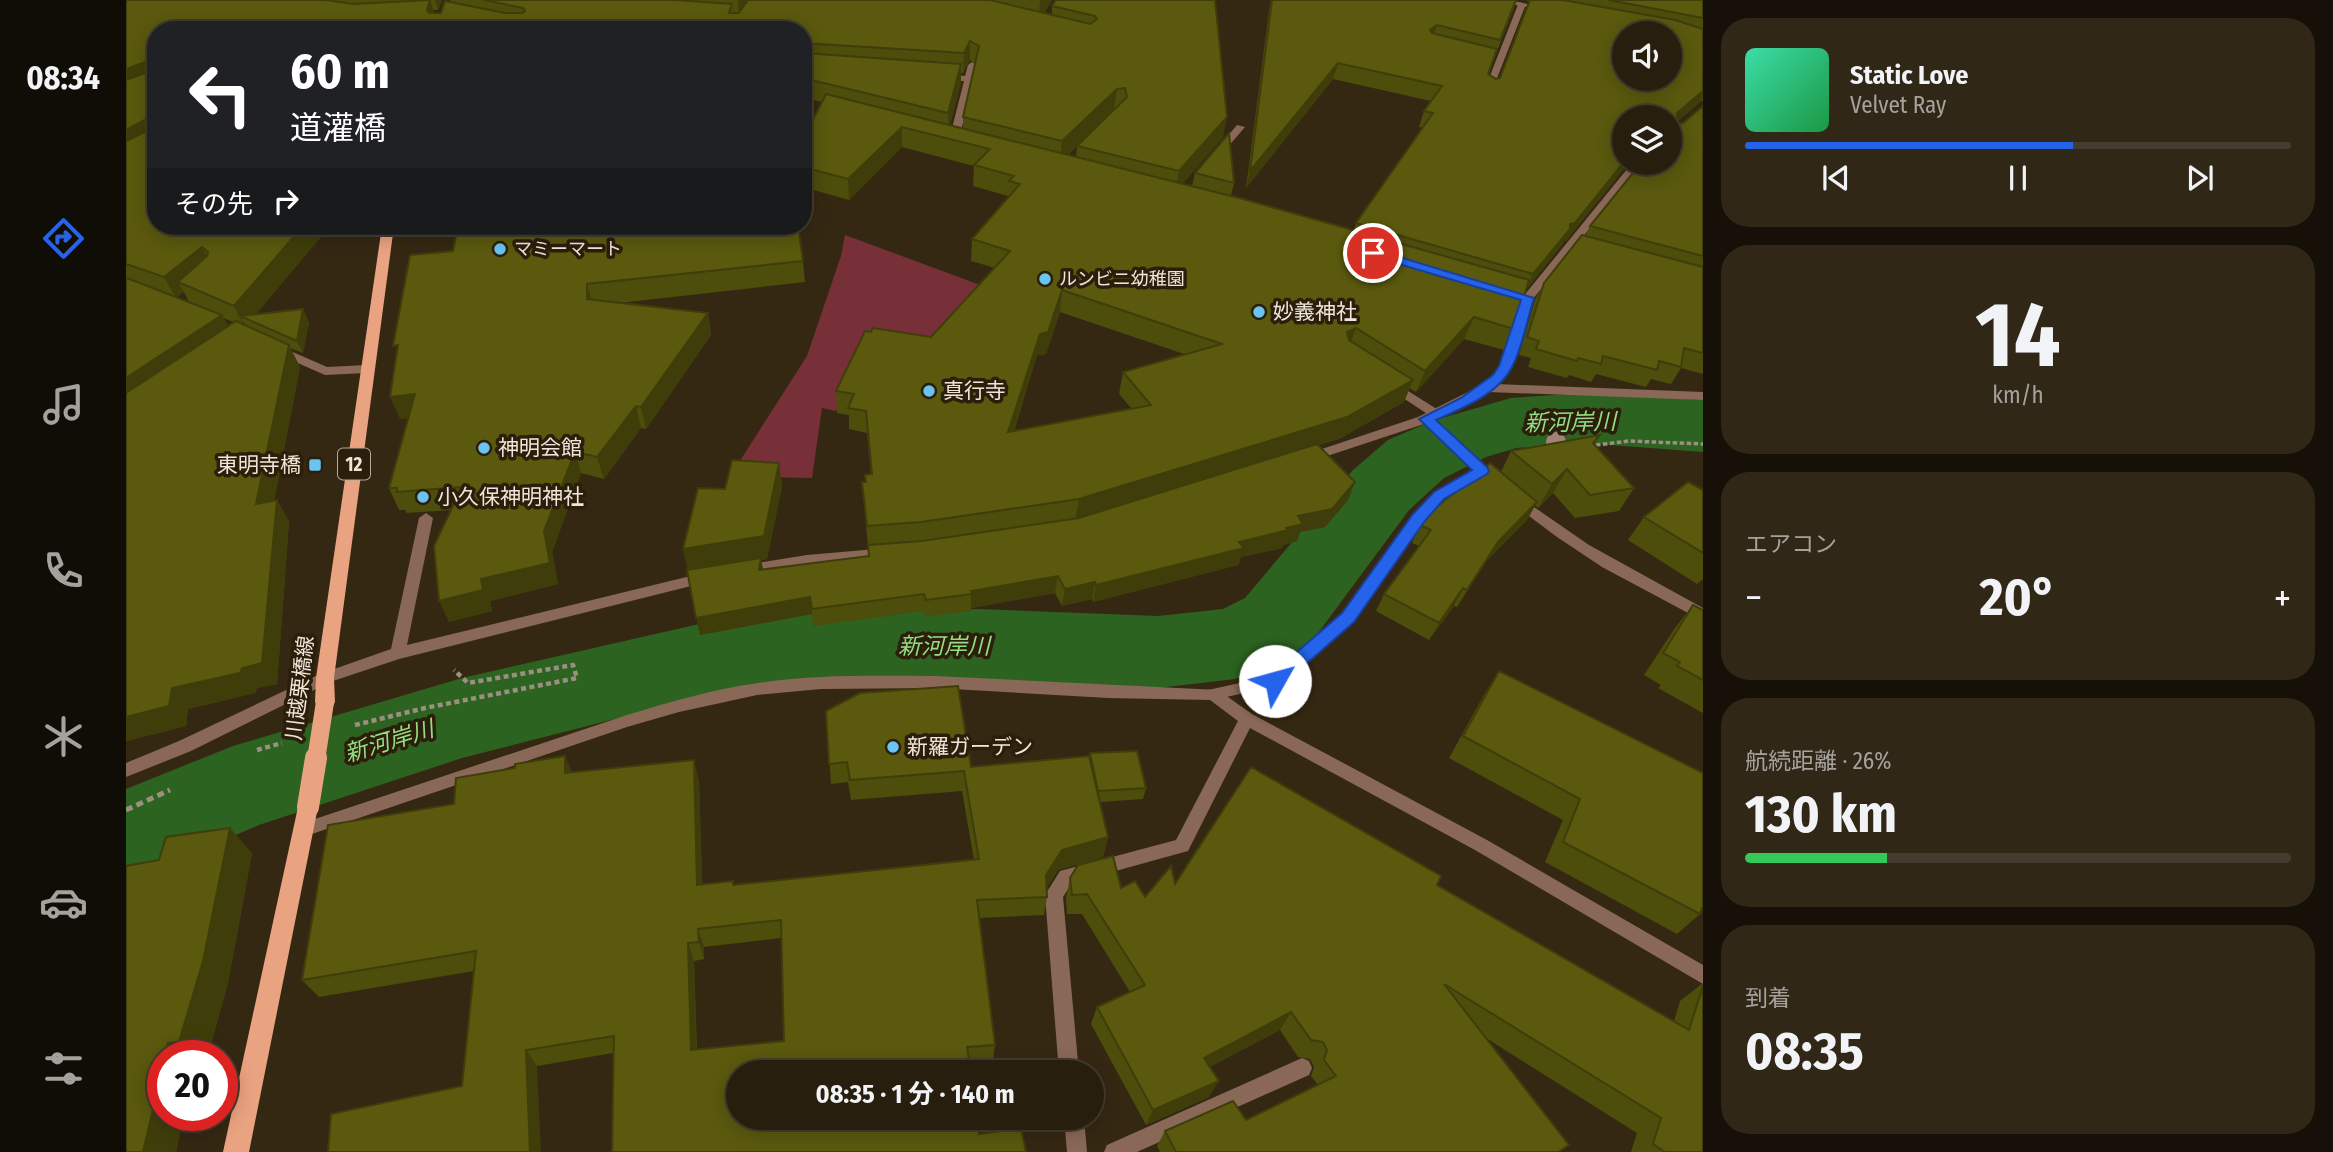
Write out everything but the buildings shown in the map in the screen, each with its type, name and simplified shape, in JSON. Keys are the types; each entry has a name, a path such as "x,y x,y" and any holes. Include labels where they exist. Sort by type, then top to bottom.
{"main road":[{"name":"川越栗橋線","path":"236,1152 308,807 325,702 325,678 387,235"}],"street":[{"path":"1495,0 1559,11"},
{"path":"1488,91 1522,4"},
{"path":"1489,60 1500,62"},
{"path":"954,141 972,65"},
{"path":"928,76 969,79"},
{"path":"1214,158 1240,127"},
{"path":"941,137 966,144"},
{"path":"1295,462 1431,416 1486,388 1506,367 1528,298 1568,244 1627,175"},
{"path":"1568,244 1582,248"},
{"path":"1515,294 1528,298"},
{"path":"268,345 325,371 366,369"},
{"path":"1381,378 1431,416 1440,431 1477,467 1560,534 1627,575 1703,615"},
{"path":"1486,388 1703,396"},
{"path":"303,830 627,721 679,706 757,689 821,683 935,682 1108,692 1213,694 1275,681 1348,617 1419,518 1439,495 1477,467"},
{"path":"398,653 426,518"},
{"path":"126,770 185,746 325,678 398,653 722,574 807,560 908,552"},
{"path":"1213,694 1247,719 1481,845 1703,975"},
{"path":"1068,1060 1054,895 1066,877 1181,846 1247,719"},
{"path":"1114,1152 1302,1068"},
{"path":"1075,1130 1077,1152"}],"path":[{"path":"1584,447 1629,440 1703,444"},
{"path":"428,645 468,683 573,665 576,678"}],"shaded area":[{"path":"845,235 991,289 968,351 867,347 836,411 822,408 812,478 760,477 736,467 807,356 841,256"}],"waterway":[{"name":"新河岸川","path":"126,836 233,790 462,718 752,648 978,645 1158,652 1235,643 1276,623 1381,490 1416,459 1459,439 1511,423 1584,418 1703,426"}],"place":[{"name":"マミーマート","path":"500,249"},
{"name":"ルンビニ幼稚園","path":"1045,279"},
{"name":"妙義神社","path":"1259,312"},
{"name":"真行寺","path":"929,391"},
{"name":"神明会館","path":"484,448"},
{"name":"東明寺橋","path":"315,465"},
{"name":"小久保神明神社","path":"423,497"},
{"name":"新羅ガーデン","path":"893,747"}],"route":[{"path":"1275,681 1348,617 1419,518 1439,495 1482,471 1426,419 1465,401 1498,378 1506,367 1528,298 1373,253"}]}
